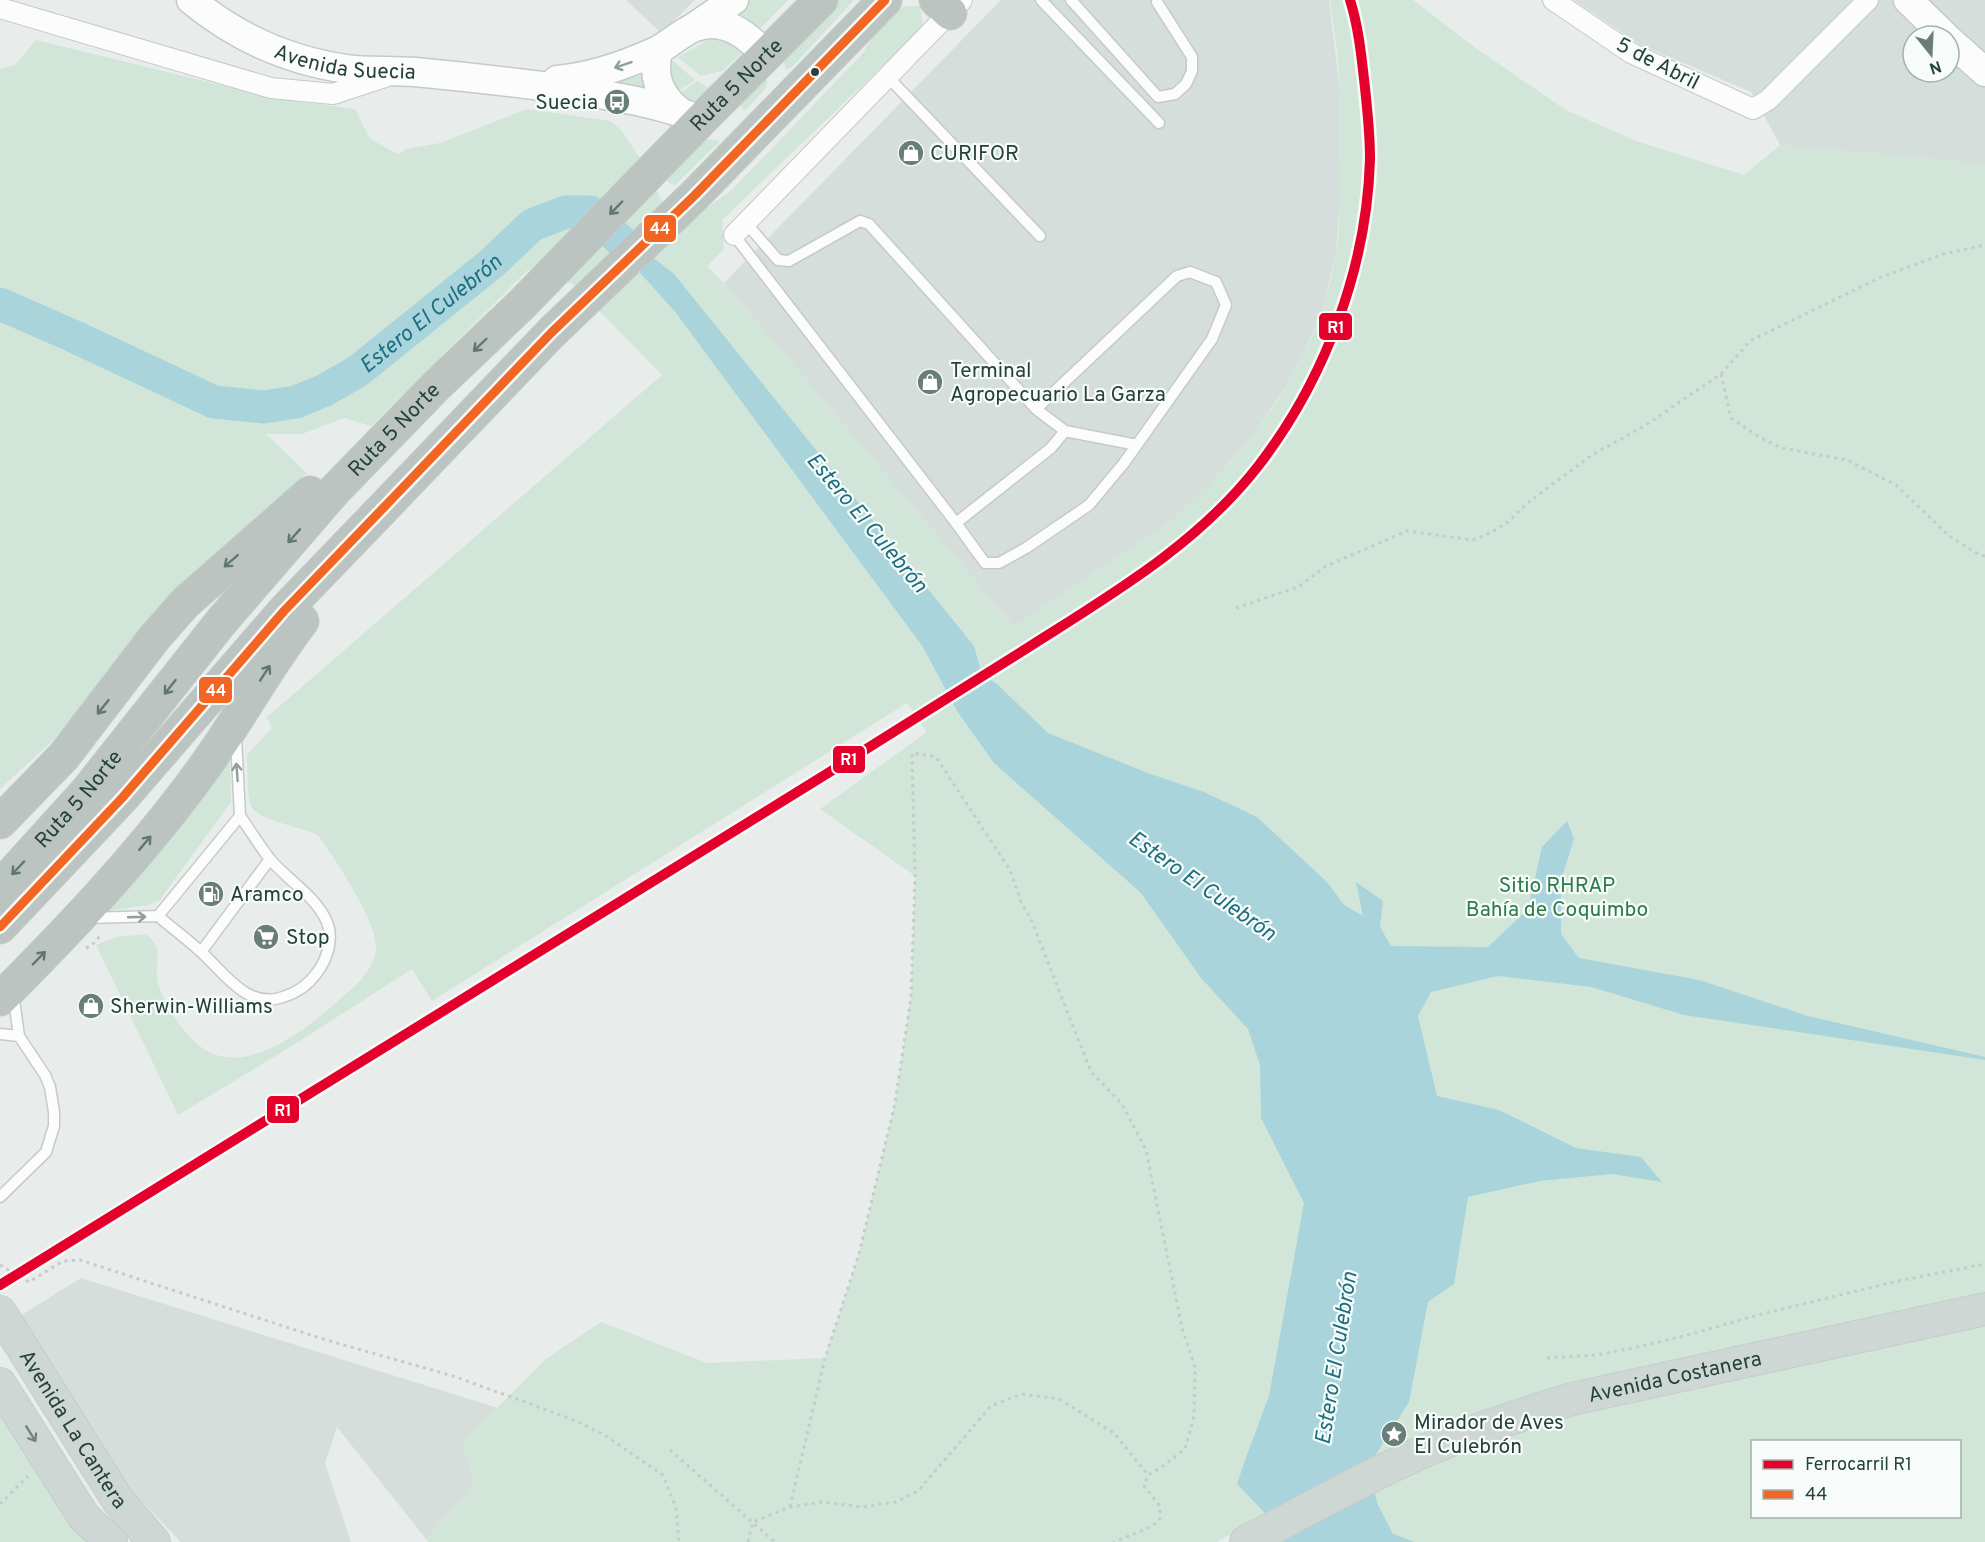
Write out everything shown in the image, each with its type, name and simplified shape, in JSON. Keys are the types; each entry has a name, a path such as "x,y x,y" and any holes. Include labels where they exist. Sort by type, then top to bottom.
{"highway":[{"name":"Ruta 5 Norte","path":"0,887 87,791 221,622 365,459 657,166 690,116 765,55 821,0"},
{"name":"Ruta 5 Norte","path":"0,927 122,798 285,611 390,501 551,333 694,196 885,0"},
{"path":"690,116 729,132 749,132 765,123 775,105 775,82 765,55"},
{"path":"0,822 64,756 155,637 185,603 259,536 435,387"},
{"path":"6,993 78,918 167,817 235,724 284,644 330,585 390,501"}],"main road":[{"name":"Avenida Suecia","path":"191,0 246,38 296,58 348,69 401,71 513,82 629,98 690,116"},
{"path":"693,28 734,0"},
{"path":"1908,0 1933,24"},
{"name":"Avenida Suecia","path":"513,82 538,82 588,75 658,51 693,28 714,24 736,29 746,35 765,55"},
{"path":"658,51 657,82 663,95 690,116"},
{"path":"1961,51 1985,72"},
{"name":"Avenida Costanera","path":"1246,1542 1374,1475 1461,1436 1523,1414 1572,1400 1985,1309"},
{"name":"Avenida La Cantera","path":"0,1312 117,1498 154,1542"},
{"name":"Avenida La Cantera","path":"0,1384 84,1517 111,1542"}],"street":[{"name":"5 de Abril","path":"1553,0 1631,53 1752,109 1768,100 1868,0"},
{"path":"740,229 888,77 949,4"},
{"path":"0,8 271,88 333,94 401,71"}],"lane":[{"path":"1041,0 1159,123"},
{"path":"1071,0 1158,97 1175,93 1186,84 1192,71 1192,57 1157,2"},
{"path":"888,77 1040,236"},
{"path":"740,229 777,260 789,261 860,221 869,224 1036,409 1065,431 1137,445"},
{"path":"740,229 985,563 999,563 1026,548 1089,505 1137,445 1212,339 1226,306 1216,282 1190,272 1177,276 1036,409"},
{"path":"956,523 1051,448 1065,431"},
{"path":"78,918 158,916 252,998 263,1000 289,996 299,990 316,973 328,951 330,937 328,925 317,904 270,859 240,816 235,724"},
{"path":"158,916 240,816"},
{"path":"201,952 270,859"},
{"path":"0,1197 46,1152 54,1126 54,1106 50,1087 45,1075 19,1036 6,993"},
{"path":"0,1034 19,1036"}],"path":[{"path":"1236,608 1298,587 1326,567 1407,531 1473,540 1492,532 1508,522 1526,504 1557,484 1592,455 1646,424 1721,374 1750,341 1879,278 1943,254 1985,245"},
{"path":"1721,374 1731,418 1761,438 1782,448 1847,460 1896,485 1949,536 1985,556"},
{"path":"790,1508 825,1358 859,1254 895,1103 911,997 915,876 912,753 936,757 1010,870 1091,1072 1122,1104 1146,1150 1182,1328 1195,1367 1194,1416 1185,1449 1148,1474 1144,1486 1161,1506 1160,1518 1153,1526 1114,1542"},
{"path":"0,1265 29,1282 63,1261 80,1260 323,1339 453,1376 569,1418 603,1434 663,1474 676,1508 679,1542"},
{"path":"1547,1358 1596,1355 1628,1349 1887,1283 1985,1264"},
{"path":"753,1522 790,1508 822,1502 862,1507 896,1502 918,1491 991,1406 1022,1394 1059,1399 1114,1433 1148,1474"},
{"path":"670,1450 776,1542"},
{"path":"0,1504 46,1458"},
{"path":"748,1542 753,1522"}],"shaded area":[{"path":"626,0 695,0 661,33"},
{"path":"1001,0 1329,0 1340,90 1340,193 1336,254 1323,308 1289,381 1254,434 1191,503 1168,523 1014,627 724,283"},
{"path":"1574,0 1985,0 1985,164 1780,145 1751,92 1639,44"},
{"path":"81,1278 498,1408 463,1443 475,1483 426,1539 337,1427 325,1463 351,1542 181,1542 118,1477 78,1406 21,1315"}],"green space":[{"path":"751,0 788,0 755,34 720,21"},
{"path":"838,0 854,0 792,67 786,70 782,57"},
{"name":"Sitio RHRAP Bahía de Coquimbo","path":"1330,0 1413,0 1477,49 1566,110 1636,141 1744,175 1780,145 1985,164 1985,1542 1232,1542 1229,1535 1217,1542 428,1542 426,1539 475,1483 462,1443 546,1359 601,1322 707,1363 825,1358 859,1254 895,1103 911,997 915,876 820,809 927,732 907,703 432,1001 412,969 284,1051 178,1115 96,945 117,937 146,934 157,949 159,985 176,1019 201,1047 226,1057 244,1057 280,1044 314,1021 358,982 368,970 375,955 376,947 370,922 344,874 318,835 271,819 255,811 251,806 248,794 247,755 272,728 267,717 662,375 574,285 528,270 371,426 344,418 302,434 266,434 307,473 155,623 51,742 0,789 0,69 15,65 36,40 278,99 355,109 370,139 398,154 406,149 440,143 527,109 610,121 621,130 644,164 674,232 733,189 864,52 885,18 899,8 920,6 923,27 722,220 724,249 707,266 724,283 1014,627 1168,523 1198,496 1252,435 1276,403 1296,368 1314,332 1327,294 1338,242 1340,99"},
{"path":"721,35 743,52 722,71 701,76 678,57 715,36"},
{"path":"671,59 695,80 675,93 669,68"},
{"path":"650,73 651,90 605,85"},
{"path":"764,74 767,82 766,88 745,111 737,103"},
{"path":"697,81 709,88 693,102 677,95"},
{"path":"702,138 720,141 675,185 669,183 665,177"},
{"path":"230,756 231,802 159,901 149,905 107,911"},
{"path":"0,1412 92,1542 0,1542"}],"water":[{"path":"590,212 627,237 674,274 974,646 981,671 986,677 997,684 1048,733 1148,773 1204,792 1257,817 1328,883 1344,905 1363,916 1356,882 1383,901 1380,927 1391,946 1488,947 1528,909 1542,847 1567,821 1574,839 1561,880 1561,934 1579,958 1699,980 1808,1016 1985,1057 1985,1060 1684,1015 1591,987 1498,976 1431,992 1418,1016 1437,1096 1499,1110 1576,1148 1641,1157 1662,1182 1612,1174 1540,1181 1468,1197 1454,1284 1428,1302 1409,1402 1368,1467 1378,1505 1393,1534 1415,1542 1284,1542 1265,1513 1237,1484 1269,1396 1304,1203 1261,1118 1260,1065 1248,1029 1201,978 1141,893 994,763 957,711 923,647 676,313 616,246"}],"waterway":[{"name":"Estero El Culebrón","path":"0,304 214,402 264,407 296,402 325,390 358,371 492,263 532,225 566,212 590,212 621,241"}],"rail line":[{"name":"R1","path":"0,1285 1063,626 1154,565 1210,519 1259,465 1283,432 1322,359 1351,281 1361,241 1370,159 1362,59 1350,0"}],"transit line":[{"name":"44","path":"0,927 122,798 284,611 551,333 694,196 885,0"}],"place":[{"name":"Suecia","path":"617,102"},
{"name":"CURIFOR","path":"911,153"},
{"name":"Terminal Agropecuario La Garza","path":"930,382"},
{"name":"Aramco","path":"211,894"},
{"name":"Stop","path":"266,937"},
{"name":"Sherwin-Williams","path":"91,1006"},
{"name":"Mirador de Aves El Culebrón","path":"1394,1434"}]}
